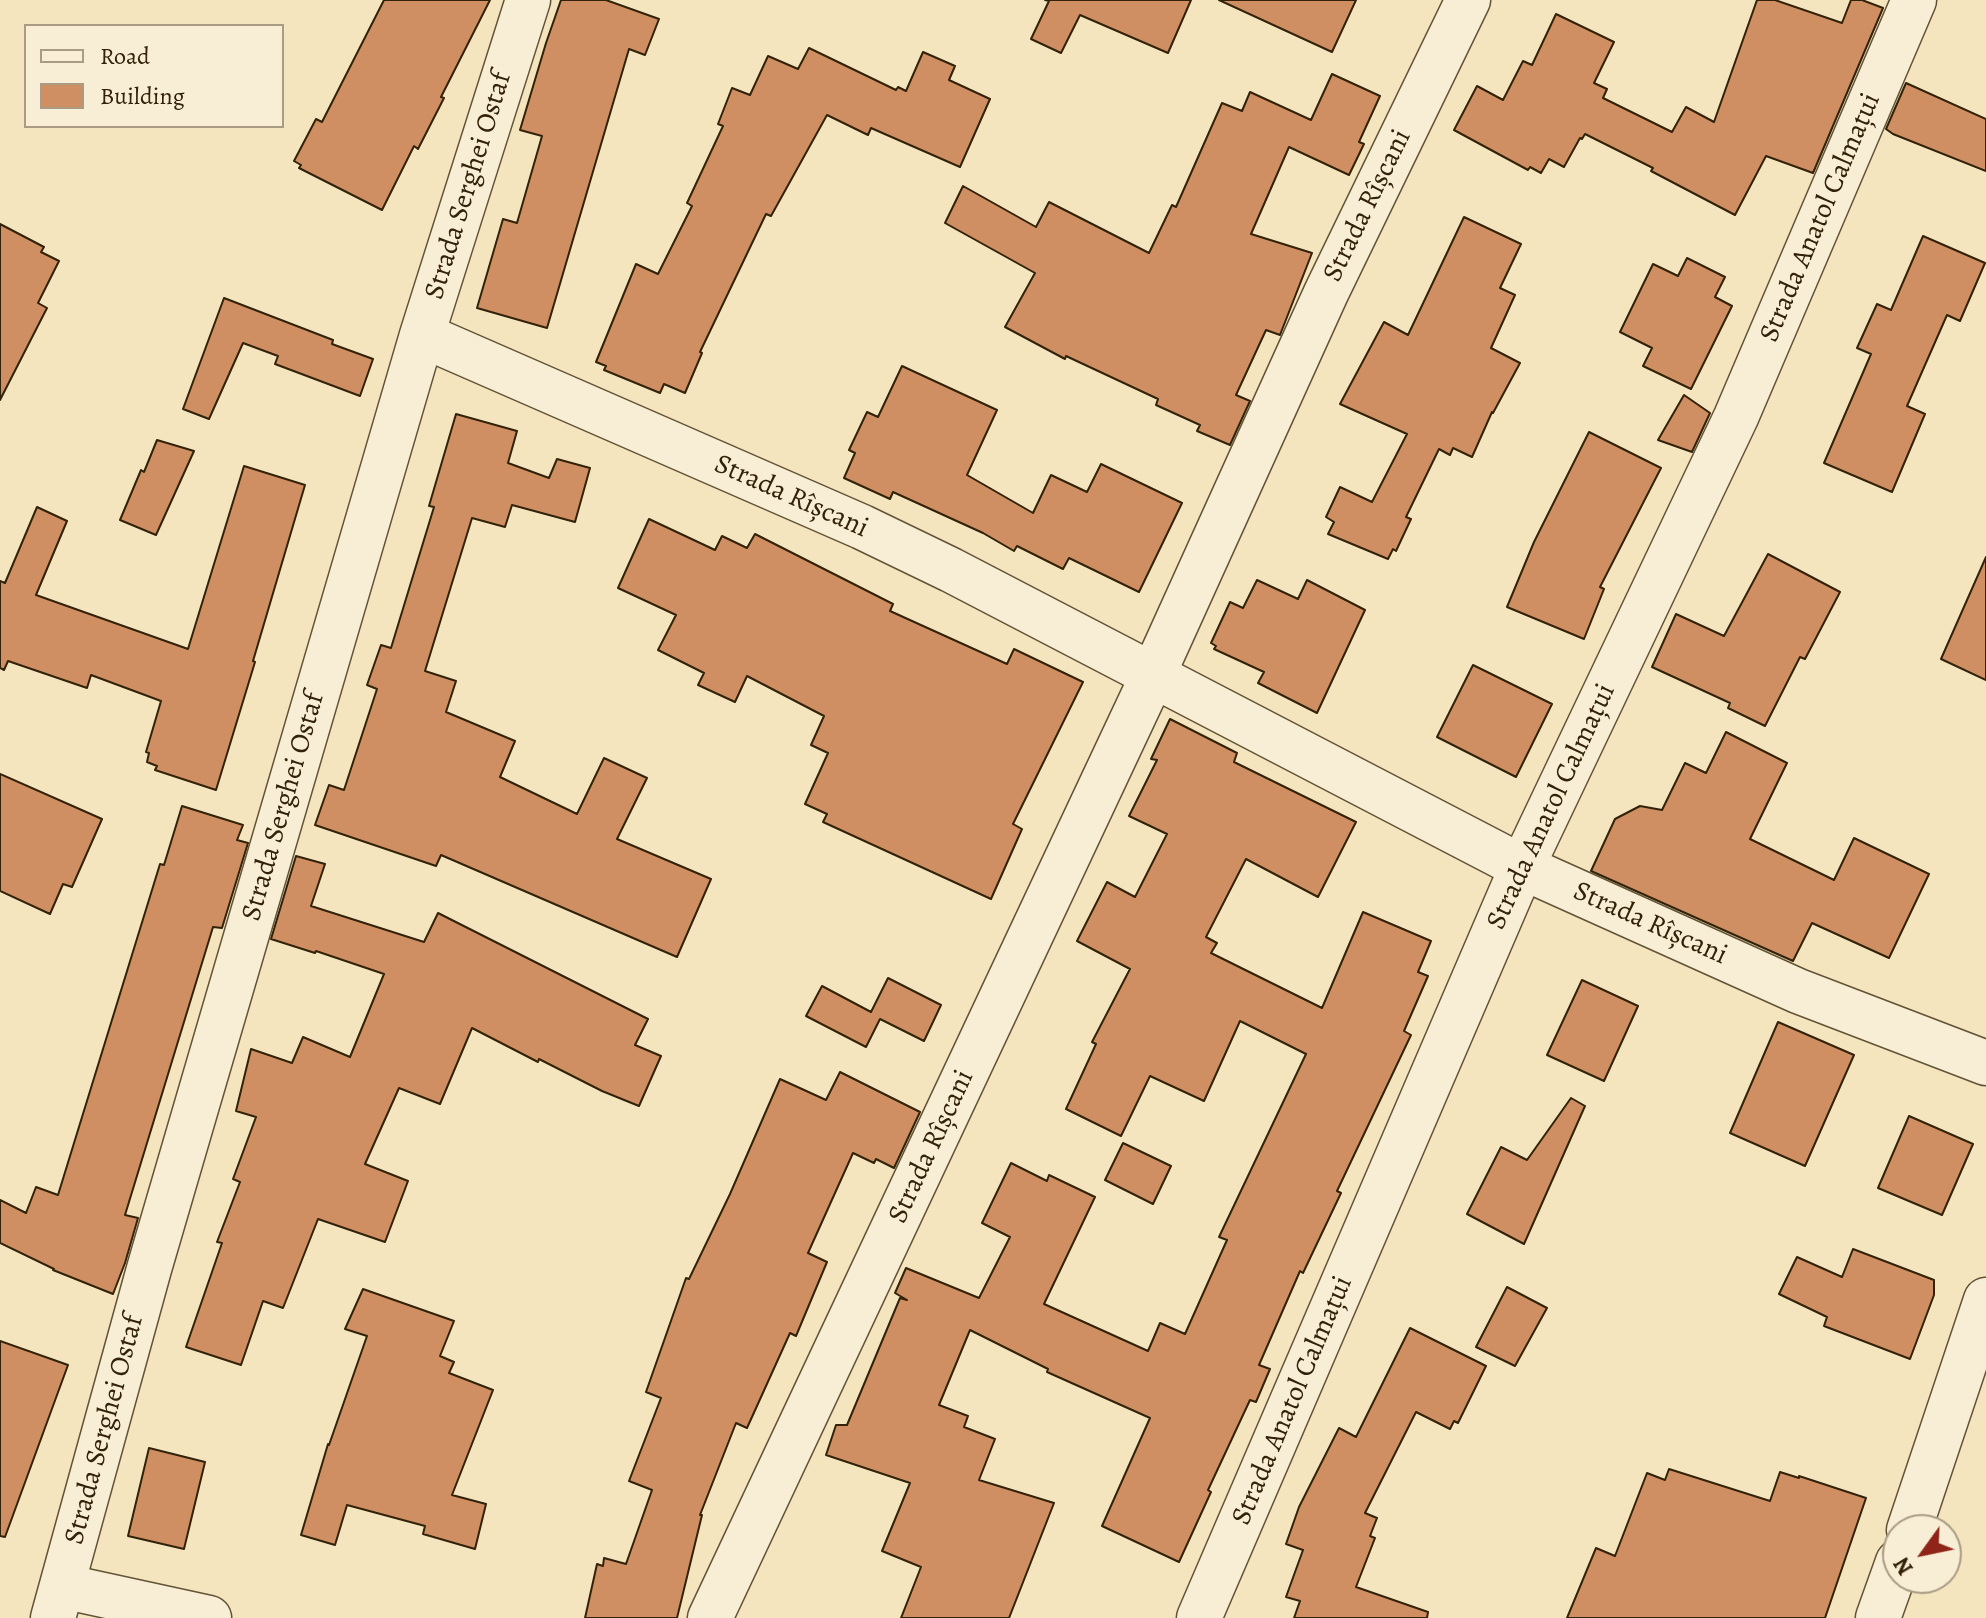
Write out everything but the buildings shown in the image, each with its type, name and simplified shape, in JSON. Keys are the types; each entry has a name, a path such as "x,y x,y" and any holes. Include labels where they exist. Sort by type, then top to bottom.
{"street":[{"name":"Strada Serghei Ostaf","path":"57,1602 149,1269 422,335 528,0"},
{"name":"Strada Rîșcani","path":"710,1618 1153,675 1326,293 1468,0"},
{"name":"Strada Anatol Calmațui","path":"1199,1618 1522,867 1736,417 1914,0"},
{"name":"Strada Rîșcani","path":"422,335 862,527 951,570 1522,867 1798,991 1986,1063"},
{"path":"1914,1514 1986,1300"},
{"path":"1878,1618 1887,1594"},
{"path":"57,1602 209,1618"}]}
